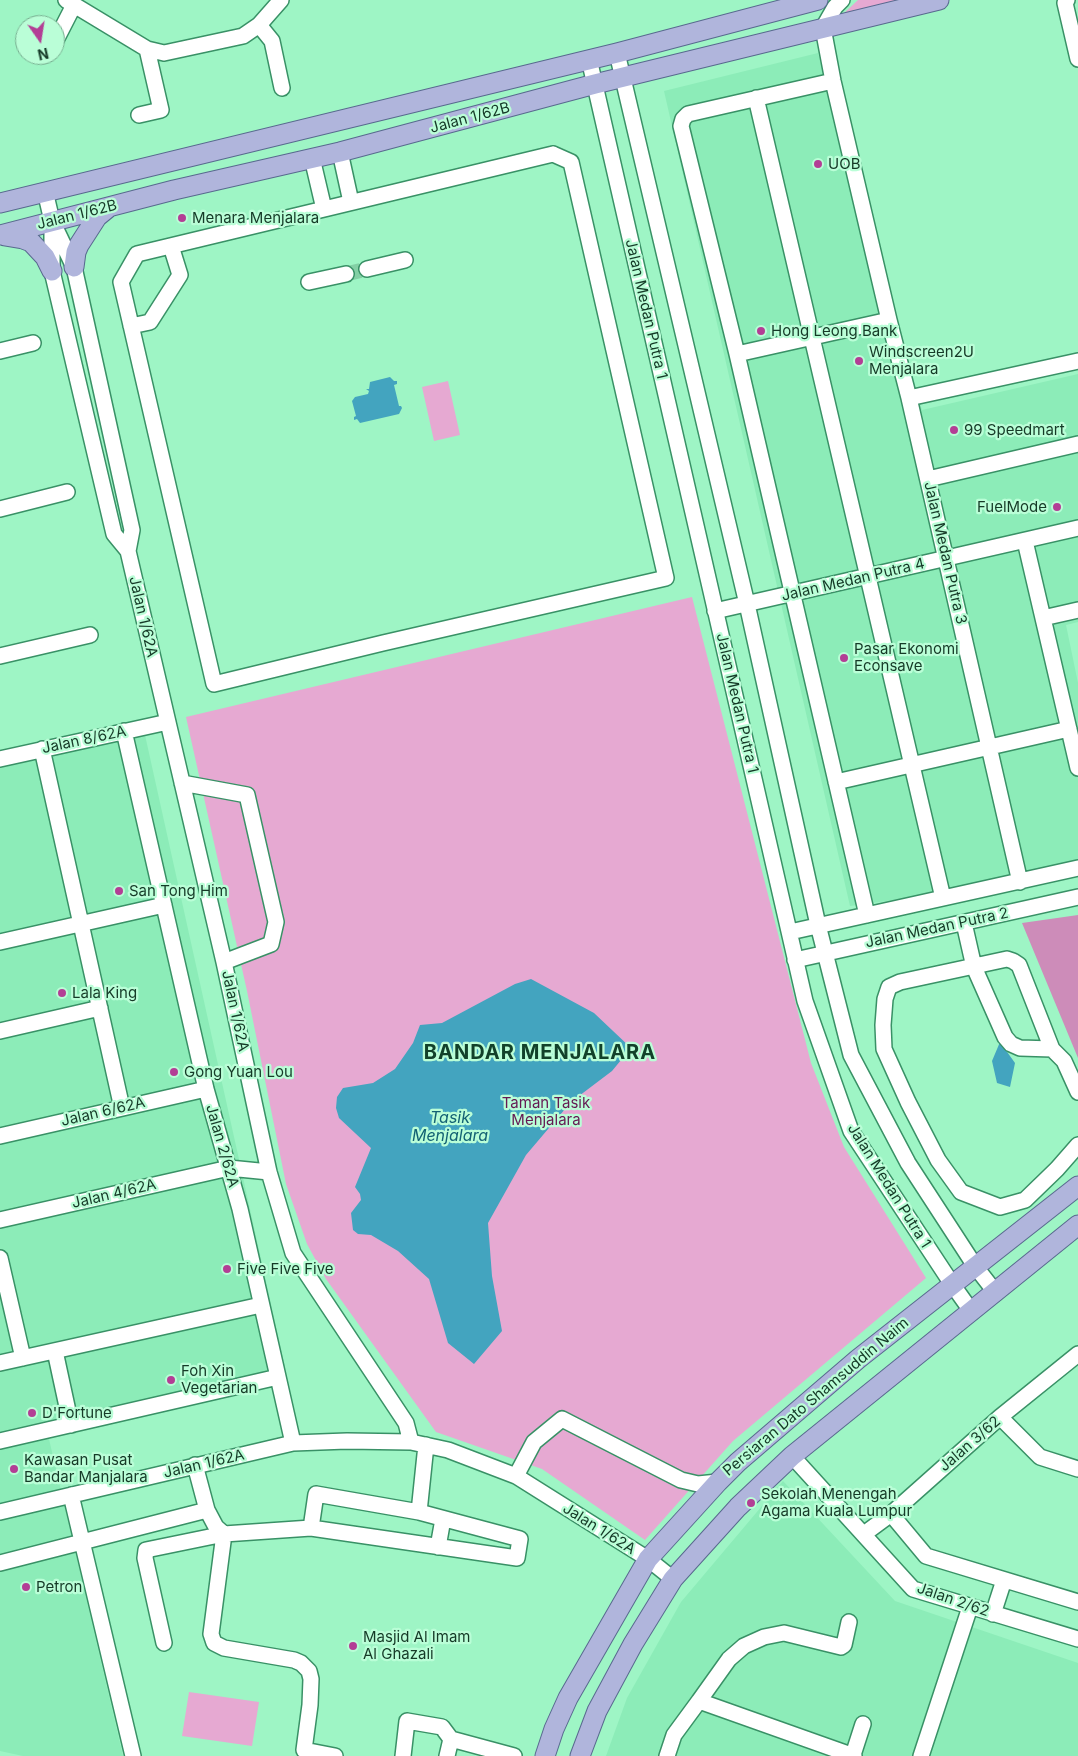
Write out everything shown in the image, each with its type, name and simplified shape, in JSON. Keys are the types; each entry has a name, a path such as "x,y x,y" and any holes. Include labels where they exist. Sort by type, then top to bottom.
{"main road":[{"name":"Jalan 1/62B","path":"0,203 616,53 818,0"},
{"name":"Jalan 1/62B","path":"0,235 174,190 340,152 595,84 939,0"},
{"path":"74,267 79,245 97,217 108,208"},
{"path":"0,235 23,238 31,242 45,257 52,271"},
{"name":"Persiaran Dato Shamsuddin Naim","path":"545,1756 554,1729 568,1698 648,1559 718,1482 738,1462 858,1359 1078,1186"},
{"name":"Persiaran Dato Shamsuddin Naim","path":"580,1756 597,1711 633,1644 673,1578 738,1507 792,1456 1078,1225"}],"street":[{"path":"65,16 70,3 147,49 164,53 244,36 259,25 281,0"},
{"path":"824,28 842,0"},
{"path":"1067,0 1065,3 1073,17 1078,58"},
{"path":"259,25 272,41 282,88"},
{"name":"Jalan Medan Putra 3","path":"824,28 833,81 889,320 910,398 1020,882"},
{"path":"139,115 161,110 147,49"},
{"name":"Jalan Medan Putra 1","path":"616,53 747,604 818,925 851,1056 908,1164 974,1266 996,1293"},
{"name":"Jalan Medan Putra 1","path":"589,59 805,1001 851,1131 972,1312"},
{"path":"833,81 688,114 680,126 737,354 866,915"},
{"path":"756,98 943,898"},
{"path":"340,152 351,202"},
{"path":"553,154 571,162 666,578 214,684 121,282 137,254 351,202 553,154"},
{"path":"312,158 324,209"},
{"name":"Jalan 1/62A","path":"45,191 52,221 74,267 132,530 128,551 224,962 269,1172 293,1254 406,1423 411,1442"},
{"name":"Jalan 1/62A","path":"52,221 52,271 114,534 128,551"},
{"path":"131,326 150,322 180,276 171,246"},
{"path":"368,269 405,260"},
{"path":"309,282 346,274"},
{"path":"737,354 889,320"},
{"path":"0,351 33,343"},
{"path":"910,398 1078,361"},
{"path":"928,479 1078,444"},
{"path":"0,509 66,492"},
{"name":"Jalan Medan Putra 4","path":"716,612 1078,528"},
{"path":"1025,540 1078,768"},
{"path":"1043,618 1078,610"},
{"path":"0,656 90,634"},
{"name":"Jalan 8/62A","path":"0,759 168,722"},
{"path":"836,782 1069,729"},
{"name":"Jalan 2/62A","path":"124,731 206,1089 240,1209 292,1443"},
{"path":"42,749 122,1108"},
{"path":"182,783 247,795 276,922 271,944 224,962"},
{"path":"790,932 1078,868"},
{"name":"Jalan Medan Putra 2","path":"795,960 1078,897"},
{"path":"1,937 81,924 164,905"},
{"path":"964,923 974,967 1005,1037 1011,1044 1020,1048 1052,1049"},
{"path":"1078,1092 1064,1060 1052,1049 1019,965 1013,961 1007,959 900,982 889,987 885,999 884,1049 908,1102 938,1160 961,1192 1000,1207 1025,1200 1057,1169 1078,1145"},
{"path":"0,1032 100,1008"},
{"name":"Jalan 6/62A","path":"0,1136 206,1089"},
{"name":"Jalan 4/62A","path":"0,1220 229,1168 269,1172"},
{"path":"0,1258 23,1358"},
{"path":"0,1363 261,1305"},
{"path":"55,1351 72,1425"},
{"name":"Jalan 3/62","path":"864,1534 891,1514 1000,1417 1078,1354"},
{"path":"0,1441 278,1377"},
{"path":"1000,1417 1040,1457 1078,1469"},
{"path":"516,1476 534,1442 562,1419 681,1480 698,1484 718,1482"},
{"name":"Jalan 1/62A","path":"0,1512 292,1443 347,1441 411,1442 448,1450 516,1476 648,1559 673,1578"},
{"path":"419,1512 426,1445"},
{"name":"Jalan 2/62","path":"792,1456 913,1589 1078,1638"},
{"path":"195,1466 207,1510 216,1527 224,1534"},
{"path":"164,1643 144,1558 146,1550 224,1534 311,1528 517,1558 520,1539 419,1512 316,1494 311,1528"},
{"path":"71,1495 133,1756"},
{"path":"0,1563 207,1510"},
{"path":"891,1514 926,1556 1078,1602"},
{"path":"438,1547 443,1519"},
{"path":"224,1534 211,1634 214,1644 224,1648 294,1660 309,1671 311,1679 310,1706 304,1753 335,1756"},
{"path":"993,1614 1004,1580"},
{"path":"921,1756 970,1607"},
{"path":"668,1756 674,1735 683,1720 729,1659 744,1646 764,1637 784,1634 841,1647 844,1645 849,1622"},
{"path":"699,1701 854,1756 863,1724"},
{"path":"403,1756 407,1721 442,1727 451,1740 484,1752 514,1756"},
{"path":"447,1756 451,1740"}],"shaded area":[{"path":"818,53 922,410 1078,374 1078,622 1066,625 1078,683 1078,875 850,906 664,91"},
{"path":"145,735 285,1367 45,1422 123,1756 23,1756 0,1751 0,768"},
{"path":"1078,915 1078,1058 1022,923"},
{"path":"783,1481 895,1601 1078,1663 1078,1756 606,1756 627,1698 681,1602"}],"green space":[{"path":"858,0 903,0 842,15"},
{"path":"448,381 460,435 434,441 422,387"},
{"name":"Taman Tasik Menjalara","path":"692,597 811,1063 844,1147 926,1278 733,1441 645,1540 542,1469 436,1432 326,1279 307,1244 286,1184 247,991 186,717"},
{"path":"189,1692 259,1702 252,1746 182,1736"}],"water":[{"path":"390,377 397,381 397,384 394,385 399,406 402,408 399,414 360,423 357,419 354,420 356,416 352,401 355,397 368,394 369,391 366,389 369,389 370,382"},
{"name":"Tasik Menjalara","path":"531,979 594,1013 631,1048 612,1071 571,1102 526,1155 488,1223 492,1276 502,1331 474,1364 448,1343 429,1279 398,1251 371,1235 358,1234 353,1230 351,1213 361,1200 360,1194 355,1187 371,1148 339,1118 336,1108 337,1097 343,1088 373,1083 395,1069 413,1043 420,1025 442,1023 515,984"},
{"path":"1000,1042 1015,1063 1010,1087 997,1083 992,1061"}],"tunnel":[{"path":"346,274 367,269"}],"place":[{"name":"UOB","path":"818,164"},
{"name":"Menara Menjalara","path":"182,218"},
{"name":"Hong Leong Bank","path":"761,331"},
{"name":"Windscreen2U Menjalara","path":"859,361"},
{"name":"99 Speedmart","path":"954,430"},
{"name":"FuelMode","path":"1057,507"},
{"name":"Pasar Ekonomi Econsave","path":"844,658"},
{"name":"San Tong Him","path":"119,891"},
{"name":"Lala King","path":"62,993"},
{"name":"Gong Yuan Lou","path":"174,1072"},
{"name":"Five Five Five","path":"227,1269"},
{"name":"Foh Xin Vegetarian","path":"171,1380"},
{"name":"D'Fortune","path":"32,1413"},
{"name":"Kawasan Pusat Bandar Manjalara","path":"14,1469"},
{"name":"Sekolah Menengah Agama Kuala Lumpur","path":"751,1503"},
{"name":"Petron","path":"26,1587"},
{"name":"Masjid Al Imam Al Ghazali","path":"353,1646"}],"district":[{"name":"BANDAR MENJALARA","path":"540,1053"}]}
